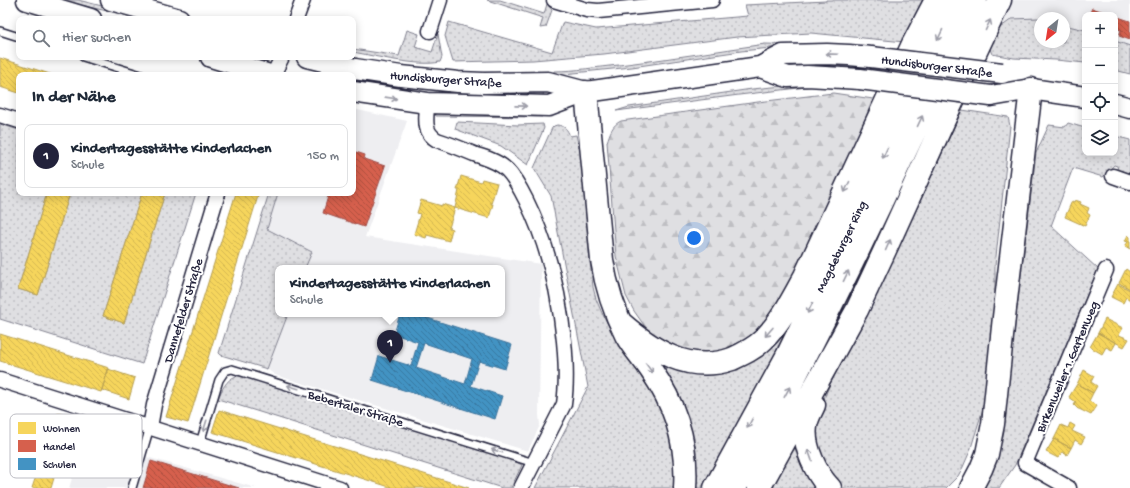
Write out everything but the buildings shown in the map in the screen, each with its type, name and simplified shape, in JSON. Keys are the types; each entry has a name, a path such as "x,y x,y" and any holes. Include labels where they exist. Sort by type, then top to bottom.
{"highway":[{"path":"621,323 635,335 665,354 682,361 710,364 729,360 750,350 771,331 785,311 805,276 913,44 936,0"},
{"name":"Magdeburger Ring","path":"715,488 790,349 855,216 957,0"},
{"name":"Magdeburger Ring","path":"735,488 801,366 864,239 976,0"},
{"path":"759,488 857,310 1000,0"},
{"path":"971,488 982,469 991,438 1031,89"},
{"path":"586,92 603,266 609,293 630,342 651,369 673,411 685,452 685,488"},
{"path":"826,367 823,386 810,415 806,432 808,450 812,460 830,488"},
{"path":"957,488 972,466 994,410"}],"main road":[{"path":"27,0 81,16"},
{"path":"111,0 168,16"},
{"name":"Hundisburger Straße","path":"356,92 427,103 549,106 586,92 760,67 783,55 827,54 871,57 1002,73 1031,89"},
{"path":"221,60 260,72"},
{"name":"Hundisburger Straße","path":"319,60 355,69 409,77 477,83 548,82 586,92"},
{"name":"Hundisburger Straße","path":"760,67 788,77 807,76 860,79 991,96 1031,89"},
{"path":"1031,89 1082,97"},
{"path":"1118,105 1130,108"}],"street":[{"path":"297,16 303,0"},
{"path":"430,31 440,0"},
{"path":"554,0 587,10 598,11 712,0"},
{"path":"274,72 280,60"},
{"name":"Hundisburger Straße","path":"427,103 427,126 428,131 432,136 437,140 495,162 510,172 530,208 548,258 560,312 565,358 566,392 564,404 534,463"},
{"path":"0,114 16,120"},
{"path":"1113,176 1130,182"},
{"name":"Dannefelder Straße","path":"150,427 154,405 217,196"},
{"name":"Birkenweiler 1.Gartenweg","path":"1069,488 1025,463 1106,270"},
{"path":"0,380 109,414"},
{"path":"142,424 340,488"},
{"path":"521,488 534,463"}],"lane":[{"path":"0,31 16,36"},
{"path":"93,60 131,72"},
{"name":"Bebertaler Straße","path":"200,443 219,380 224,372 232,369 534,463"},
{"path":"142,454 150,427"},
{"path":"132,488 135,478"}],"shaded area":[{"path":"1010,0 1130,0 1130,58 1118,54 1118,12 1082,12 1082,41 1070,37 1070,12 1034,12 1034,30 997,28"},
{"path":"356,110 407,121 365,237 541,264 540,425 528,451 275,375 267,369 287,317 505,317 505,265 306,265 311,251 267,229 277,196 356,196"},
{"path":"142,456 256,488 69,488 72,478 142,478"}],"green space":[{"path":"57,0 78,0 142,16 127,16"},
{"path":"487,0 500,0 544,14 548,4 552,10 546,27 540,28 543,18"},
{"path":"826,0 927,0 905,42 811,33 737,37 604,54 533,60 453,62 445,36 449,22 552,52 563,22 596,29 748,16 745,5"},
{"path":"1034,18 1034,48 1070,48 1070,26 1082,29 1082,63 1014,58 992,54 990,49 997,30 1012,19"},
{"path":"407,30 419,34 415,47 432,52 438,34 442,57 440,62 409,62 356,53 356,49 399,56"},
{"path":"1118,42 1130,46 1130,74 1118,71"},
{"path":"765,44 801,45 741,51 632,67 554,75 554,71 578,70 637,63"},
{"path":"798,62 866,65 863,71 800,68"},
{"path":"356,82 433,93 544,90 543,98 451,98 356,85"},
{"path":"794,85 824,85 616,111 629,107 752,89"},
{"path":"833,93 873,99 832,202 799,275 760,334 723,352 698,353 671,346 655,336 646,328 626,296 616,256 607,142 613,127 621,121"},
{"path":"962,110 1008,117 1010,126 995,266 995,306 987,387 982,412 970,451 958,476 946,488 843,488 817,454 815,427 818,413 830,384 879,290"},
{"path":"437,111 544,113 542,117 436,116 435,114"},
{"path":"457,122 518,125 543,124 544,128 528,165 501,146 455,129"},
{"path":"1068,123 1082,127 1082,156 1118,156 1118,137 1130,140 1130,178 1119,173 1117,166 1114,165 1103,177 1073,168 1051,226 1098,269 1015,465 999,488 979,488 1005,407 1036,153 1049,125 1065,127"},
{"path":"0,124 16,129 16,196 46,196 18,289 38,295 69,196 141,196 103,316 124,323 164,196 195,196 142,364 0,319"},
{"path":"557,125 565,128 570,136 576,135 581,155 590,262 596,299 612,332 624,347 668,415 678,488 535,488 588,387 551,196 534,168 552,128"},
{"path":"268,196 277,196 267,229 312,252 306,265 275,265 275,317 287,317 267,369 221,355 219,353"},
{"path":"796,313 772,368 705,488 693,488 655,361"},
{"path":"236,376 243,376 510,459 522,465 511,488 502,488 218,399 227,382"},
{"path":"795,435 822,488 767,488"}],"place":[{"name":"Kindertagesstätte Kinderlachen","path":"390,363"}]}
